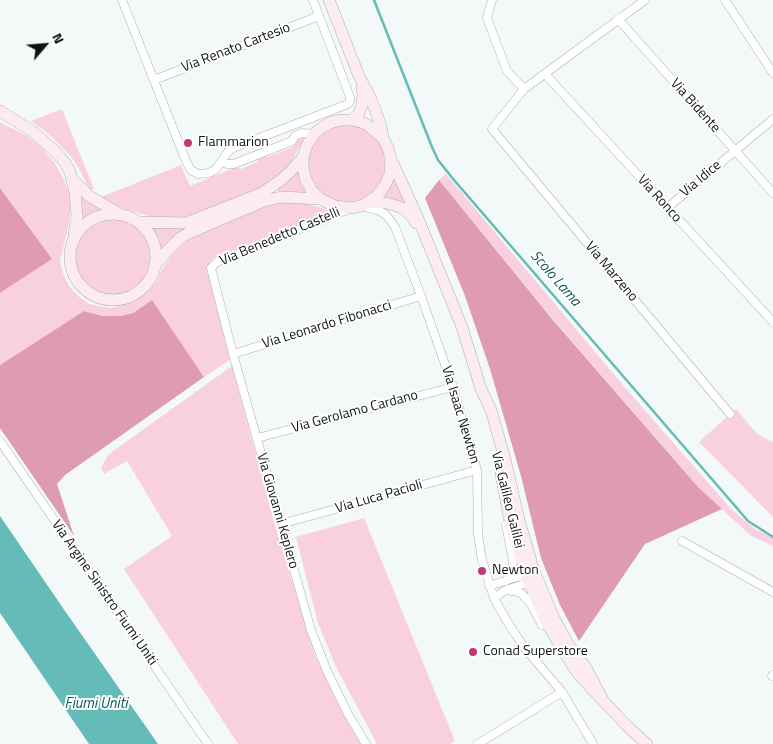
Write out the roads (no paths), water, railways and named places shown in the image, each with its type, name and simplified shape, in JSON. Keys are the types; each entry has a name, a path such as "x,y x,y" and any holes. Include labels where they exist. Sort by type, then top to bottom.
{"main road":[{"path":"329,0 381,126 382,138"},
{"path":"352,120 358,115 363,95 359,76"},
{"path":"0,111 32,131 55,151 65,163 72,178 77,216 74,236 69,249 69,262 73,276 81,287 92,295 105,300 119,300 132,296 143,288 151,277 156,264 180,238 189,233 264,201 281,197 320,199"},
{"path":"352,120 368,126 382,138 388,148 391,159 390,174 378,195 360,205 335,206 320,199 312,191 303,169 303,157 307,144 322,127 332,122 352,120"},
{"path":"140,222 186,223 262,193 281,180 303,157"},
{"name":"Via Galileo Galilei","path":"391,159 440,269 462,327 485,399 491,410 534,571 554,618 568,644 586,668 602,698"},
{"path":"72,178 89,196 118,213 140,222 148,231 153,241 156,252 156,264"},
{"name":"Via Galileo Galilei","path":"360,205 386,203 404,209 412,217 425,237"},
{"path":"74,236 82,225 93,218 105,214 118,213"},
{"name":"Via Galileo Galilei","path":"485,399 484,409 499,465 512,526 527,577 547,624 579,675 628,727 647,744"}],"street":[{"path":"122,0 186,161 191,170 198,174 209,173 216,169 227,153 233,148 348,104 350,101 350,96 313,0"},
{"path":"492,0 487,18 507,71 524,89 645,0"},
{"path":"725,0 773,73"},
{"name":"Via Renato Cartesio","path":"154,80 319,16"},
{"name":"Via Bidente","path":"618,19 773,193"},
{"path":"337,63 351,56"},
{"name":"Via Ronco","path":"546,74 773,322"},
{"name":"Via Marzeno","path":"524,89 492,129 730,414"},
{"path":"314,117 332,122"},
{"name":"Via Idice","path":"667,208 773,119"},
{"path":"290,126 295,136"},
{"path":"221,162 234,164 292,141 295,136 302,133 314,134"},
{"name":"Via Benedetto Castelli","path":"211,268 217,262 360,205"},
{"name":"Via Isaac Newton","path":"360,205 380,211 387,216 395,227 453,386 477,470 478,534 482,560 494,598 508,624 524,647 562,692 594,744"},
{"name":"Via Giovanni Keplero","path":"211,268 280,524 311,630 327,671 348,714 366,744"},
{"name":"Via Leonardo Fibonacci","path":"234,354 421,296"},
{"name":"Via Gerolamo Cardano","path":"257,438 453,386"},
{"name":"Via Argine Sinistro Fiumi Uniti","path":"0,441 208,744"},
{"path":"499,465 498,484 513,561 511,574 506,581"},
{"name":"Via Luca Pacioli","path":"280,524 477,470"},
{"path":"494,598 506,590 526,582 529,572 520,536 521,527"},
{"path":"682,541 773,592"},
{"path":"490,586 517,577 527,577 535,584 548,613 554,618"},
{"path":"506,590 519,592 531,604 556,648 572,666"},
{"path":"478,744 562,692"}],"water":[{"name":"Fiumi Uniti","path":"0,516 158,744 89,744 0,613"}],"waterway":[{"name":"Scolo Lama","path":"374,0 438,160 748,521 773,537"}],"place":[{"name":"Flammarion","path":"188,143"},
{"name":"Newton","path":"482,571"},
{"name":"Conad Superstore","path":"473,652"}]}
